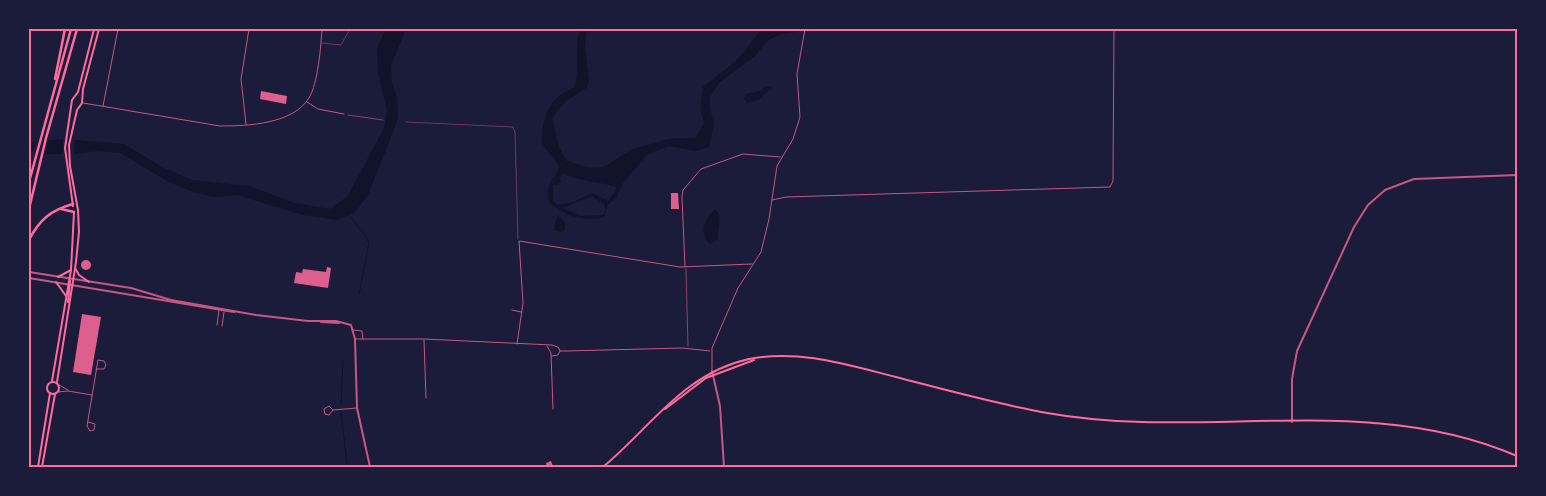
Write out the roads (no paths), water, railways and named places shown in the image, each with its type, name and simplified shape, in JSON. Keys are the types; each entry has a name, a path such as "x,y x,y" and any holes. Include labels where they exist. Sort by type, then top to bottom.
{"highway":[{"path":"55,80 54,76 65,29"},
{"path":"29,182 55,80 71,29"},
{"path":"29,209 41,156 78,29"},
{"path":"29,240 42,219 57,209 73,205"},
{"path":"57,209 66,208 74,212"}],"main road":[{"path":"73,205 65,157 66,137 72,99 76,96 91,48 94,29"},
{"path":"38,467 50,393 47,386 52,381 66,296 74,280 79,232 78,205 69,157 70,137 78,108 82,103 98,29"},
{"path":"76,96 82,99"},
{"path":"72,104 78,108"},
{"path":"73,205 76,199"},
{"path":"50,393 55,394 58,392 69,306 74,212"},
{"path":"75,268 79,275 89,282"},
{"path":"58,277 71,270"},
{"path":"56,282 66,296"},
{"path":"603,467 658,414 693,386 713,373 766,357 813,358 1028,410 1116,421 1206,424 1365,421 1407,425 1455,435 1517,456"},
{"path":"52,381 58,383"},
{"path":"42,467 55,394"}],"street":[{"path":"103,107 118,29"},
{"path":"247,124 241,79 249,29"},
{"path":"82,103 214,126 247,124 285,117 298,111 307,102 313,86 322,29"},
{"path":"724,467 720,406 710,351 738,288 753,264 765,238 776,169 781,157 793,139 800,117 801,103 797,74 805,29"},
{"path":"772,200 786,197 1110,187 1113,181 1114,29"},
{"path":"307,102 318,109 344,114"},
{"path":"685,267 682,197 683,190 692,178 701,169 719,164 737,155 749,154 781,157"},
{"path":"1292,422 1292,379 1297,351 1354,227 1368,205 1385,190 1414,179 1517,175"},
{"path":"73,205 74,212"},
{"path":"517,344 522,312 519,240 685,267 753,264"},
{"path":"29,272 131,288 171,300 237,312"},
{"path":"29,278 224,311 320,322 341,322 351,325 354,330 355,339 357,408 370,467"},
{"path":"217,325 219,310"},
{"path":"512,310 522,312"},
{"path":"222,326 224,311"},
{"path":"354,330 362,331 363,339"},
{"path":"355,339 424,339 547,345 556,346 560,351"},
{"path":"424,339 426,398"},
{"path":"547,345 552,356 554,409"},
{"path":"552,356 558,355 560,351 688,348 710,351"},
{"path":"88,422 96,369 98,360 104,361 106,365 104,369 96,369"},
{"path":"58,383 68,391"},
{"path":"58,392 68,391 92,394"},
{"path":"333,410 357,408"}],"lane":[{"path":"321,43 341,45 350,29"},
{"path":"406,122 513,127 515,132 516,227 519,240"}],"waterway":[{"path":"349,215 369,243 359,294"},
{"path":"341,405 343,360"},
{"path":"341,413 347,464"}]}
